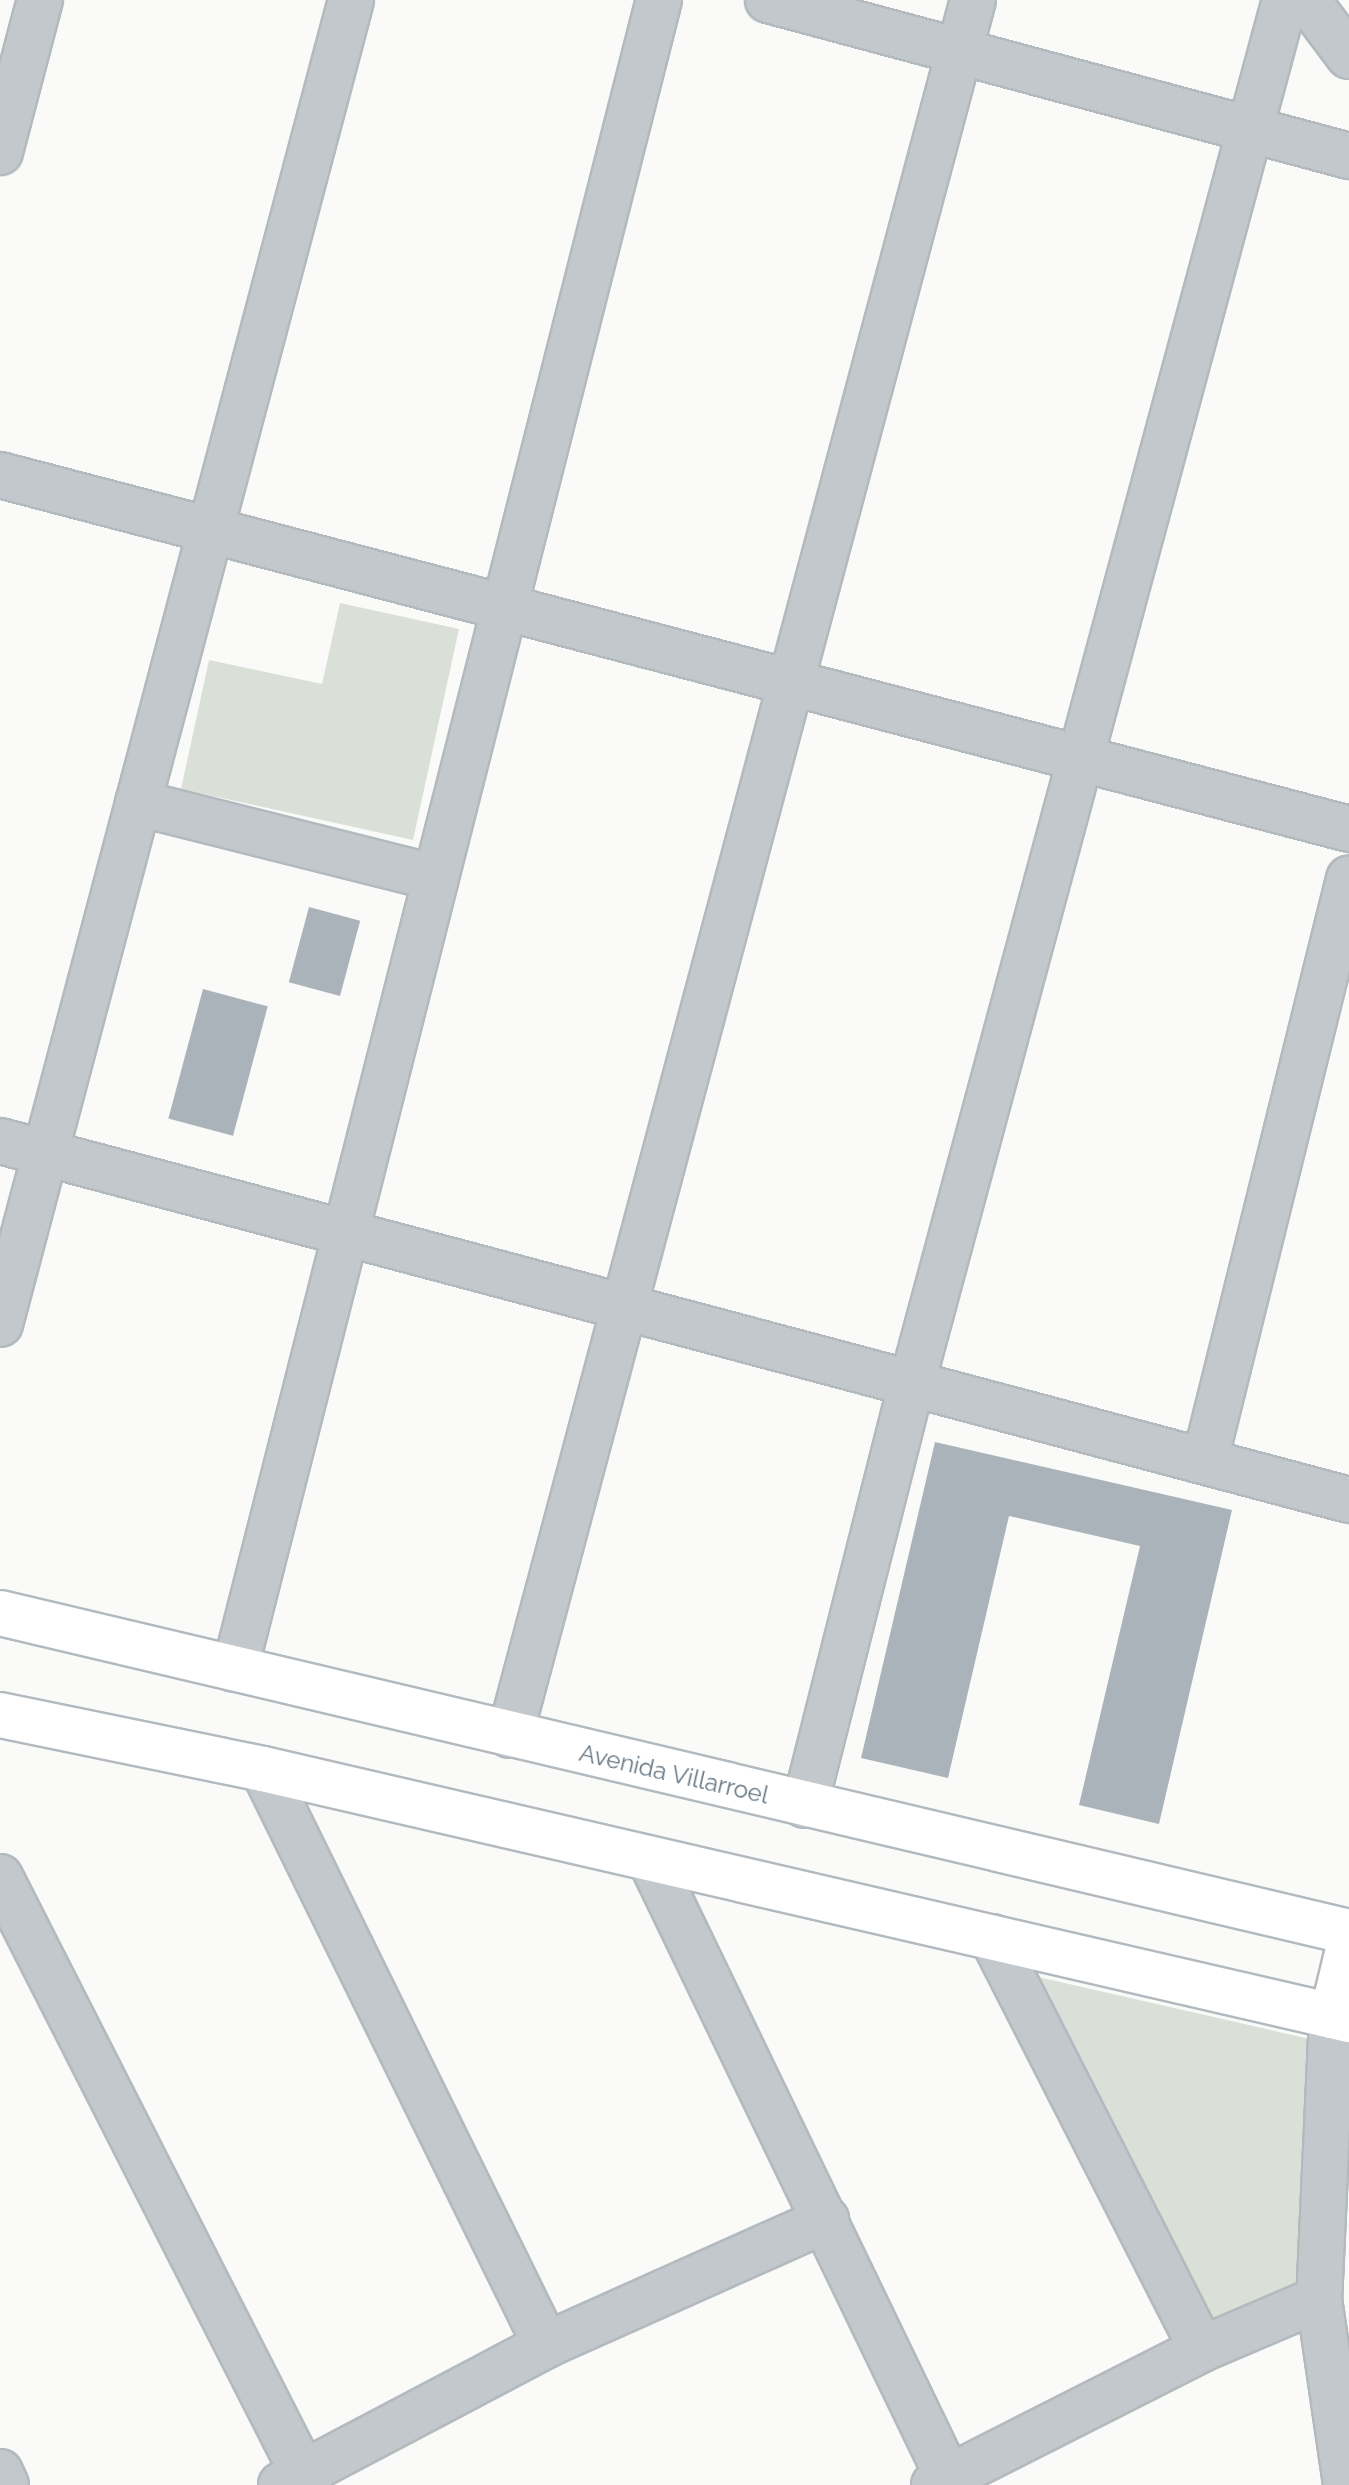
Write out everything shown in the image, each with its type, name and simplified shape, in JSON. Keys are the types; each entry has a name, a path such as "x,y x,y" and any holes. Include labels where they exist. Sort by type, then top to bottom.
{"main road":[{"name":"Avenida Villarroel","path":"0,1613 1349,1932"},
{"path":"3,1723 263,1769 1340,2018 1349,1945"}],"street":[{"path":"0,152 40,0"},
{"path":"0,1324 351,0"},
{"path":"235,1669 659,0"},
{"path":"768,0 1251,126 1349,156"},
{"path":"510,1735 973,0"},
{"path":"805,1805 912,1383 1085,760 1285,0"},
{"path":"1307,0 1349,56"},
{"path":"0,475 1349,829"},
{"path":"138,803 436,878"},
{"path":"1205,1460 1349,879"},
{"path":"0,1141 1349,1500"},
{"path":"263,1769 546,2345"},
{"path":"650,1859 826,2220 945,2483 1202,2349 1319,2299"},
{"path":"0,1877 298,2481 546,2345 826,2220"},
{"path":"992,1937 1202,2349"},
{"path":"1340,2018 1319,2299 1346,2485"},
{"path":"0,2472 6,2485"}],"shaded area":[{"path":"340,603 459,629 413,840 181,789 209,660 322,684"},
{"path":"1038,1977 1310,2039 1316,2274 1216,2326"}],"building":[{"path":"309,907 360,921 340,996 289,982"},
{"path":"203,989 268,1006 233,1136 168,1118"},
{"path":"935,1442 1232,1510 1159,1824 1079,1805 1140,1546 1009,1516 948,1778 861,1758"}]}
